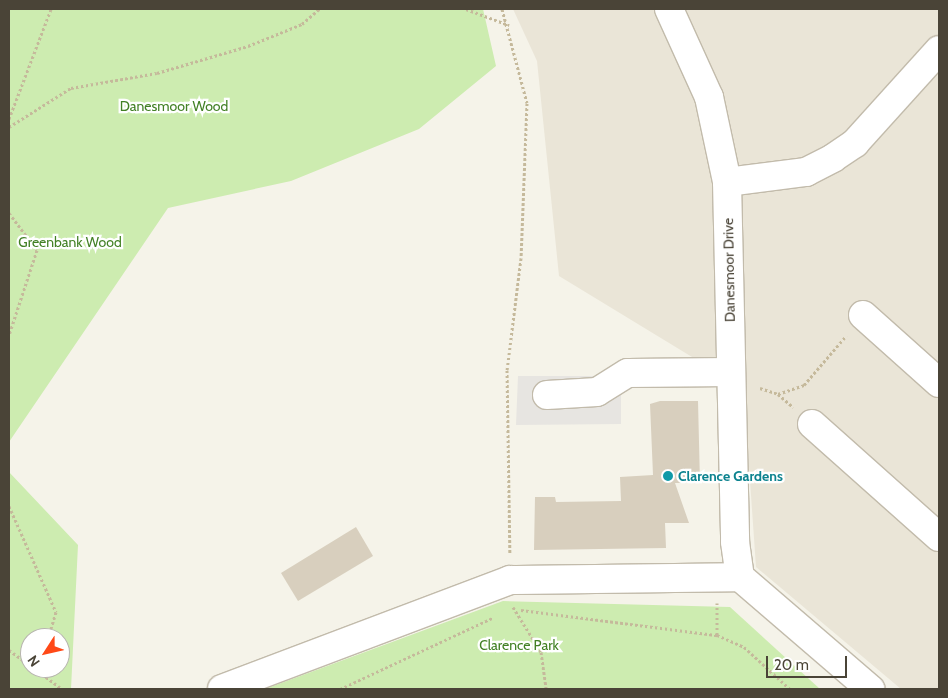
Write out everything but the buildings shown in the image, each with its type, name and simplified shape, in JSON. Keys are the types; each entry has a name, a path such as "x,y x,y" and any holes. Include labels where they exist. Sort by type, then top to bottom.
{"street":[{"name":"Danesmoor Drive","path":"669,9 709,97 727,182 735,542 740,577"},
{"path":"727,182 806,172 833,158 855,143 939,50"},
{"path":"863,314 939,383"},
{"path":"547,395 597,392 628,373 732,375"},
{"path":"812,424 939,537"},
{"path":"222,689 510,580 740,577 870,689"}],"path":[{"path":"9,119 51,9"},
{"path":"9,127 71,88 157,73 248,46 302,24 319,9"},
{"path":"466,9 510,25"},
{"path":"502,9 510,25 528,103 521,258 507,370 510,580 514,608 541,652 546,689"},
{"path":"9,213 37,250 9,335"},
{"path":"778,394 804,385 863,314"},
{"path":"732,375 778,394 812,424"},
{"path":"9,506 56,612 51,628"},
{"path":"505,612 514,608 716,635 744,647 790,689"},
{"path":"340,689 496,617"},
{"path":"9,650 20,658"},
{"path":"48,678 62,689"}],"shaded area":[{"path":"513,9 939,9 939,689 901,689 756,567 742,366 697,360 559,276 537,61"},
{"path":"518,376 598,376 621,394 621,424 516,425"}],"green space":[{"name":"Danesmoor Wood","path":"9,9 483,9 496,66 419,129 291,181 168,208 9,442"},
{"path":"9,472 78,545 71,689 9,689"},
{"name":"Clarence Park","path":"503,601 730,607 820,689 265,689"}],"place":[{"name":"Clarence Gardens","path":"668,476"}],"park label":[{"name":"Greenbank Wood","path":"70,242"}]}
